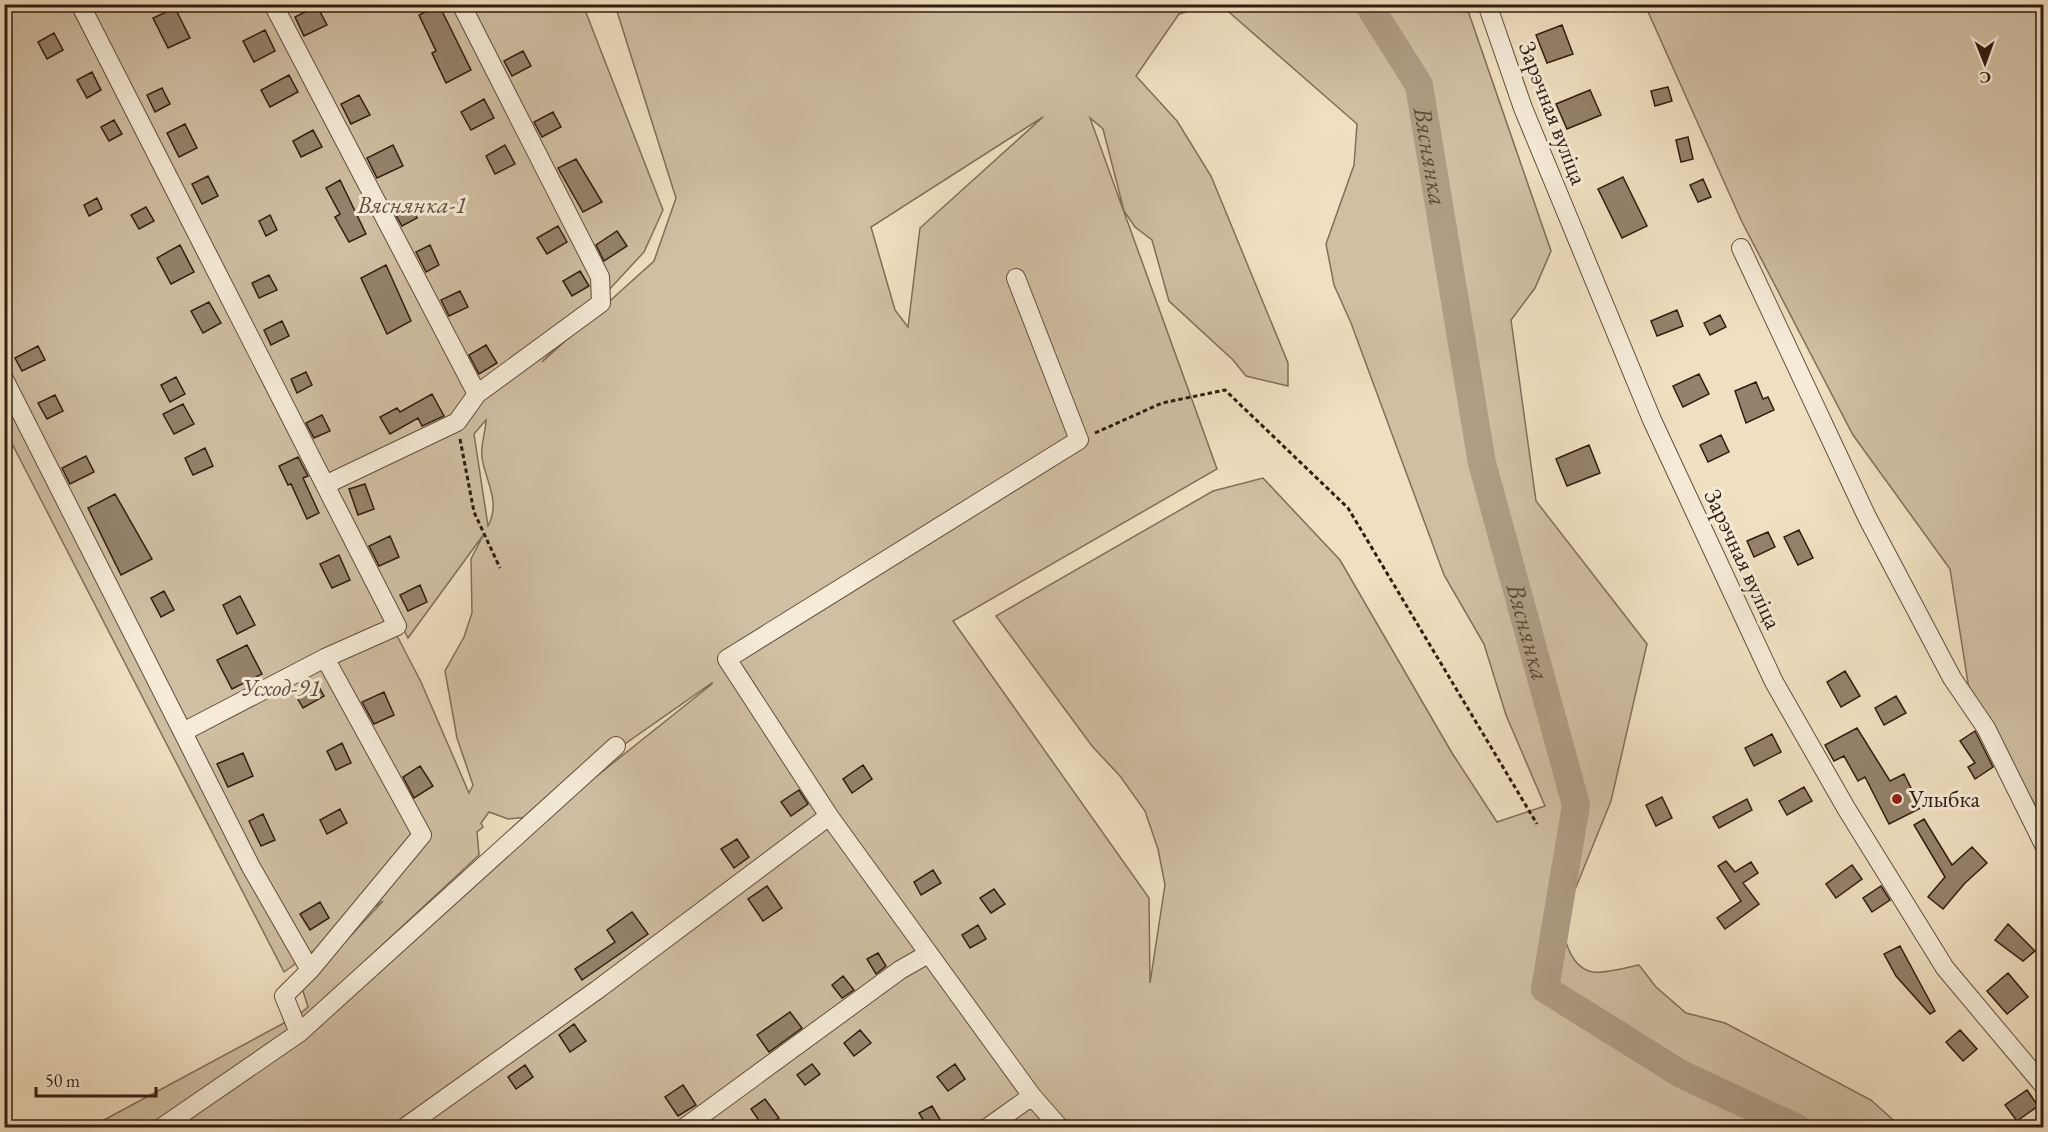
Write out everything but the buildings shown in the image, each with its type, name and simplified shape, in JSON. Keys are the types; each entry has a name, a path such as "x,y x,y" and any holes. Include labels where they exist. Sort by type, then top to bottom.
{"street":[{"path":"80,4 397,626 325,658 183,732"},
{"path":"273,4 477,394"},
{"path":"325,484 457,422 477,394 601,303 600,277 461,4"},
{"name":"Зарэчная вуліца","path":"1487,4 1523,108 1652,420 1774,682 1846,808 1945,968 2043,1086"},
{"path":"1741,248 1867,517 1952,678 1986,728 2043,845"},
{"path":"1016,278 1079,440 727,658 829,816 1032,1096 1060,1128"},
{"path":"4,379 251,867 310,970"},
{"path":"299,1033 284,996 310,970 422,834 325,658"},
{"path":"161,1128 299,1033 616,746"},
{"path":"404,1128 597,990 829,816"},
{"path":"684,1128 900,970 928,954"},
{"path":"987,1128 1032,1096"}],"path":[{"path":"1079,440 1162,403 1225,390 1348,508 1537,824"},
{"path":"457,422 474,512 500,568"}],"green space":[{"path":"5,5 70,5 421,682 469,793 473,785 457,738 445,671 464,637 472,613 471,559 484,534 408,638 80,5 583,5 663,210 644,252 542,362 654,261 676,198 615,5 1466,5 1551,251 1535,288 1511,320 1536,501 1647,644 1611,801 1561,924 1567,946 1579,965 1593,972 1639,965 1656,987 1686,1013 1725,1023 1871,1100 1901,1127 91,1127 297,1016 308,1007 302,988 383,901 284,972 5,430","holes":["1222,6 1357,124 1354,165 1326,244 1334,285 1351,323 1444,575 1484,644 1506,715 1545,806 1497,822 1452,753 1340,560 1263,478 1213,491 996,616 1092,746 1120,776 1145,811 1158,849 1165,885 1150,983 1149,898 953,621 1217,469 1090,118 1103,129 1124,211 1135,227 1152,240 1169,301 1233,360 1246,376 1288,386 1288,363 1211,176 1177,121 1136,76 1179,14 1200,8","1043,117 920,228 908,327 895,310 871,227","486,420 482,453 493,500 492,517 488,526 474,434","712,683 366,960 479,855 477,832 483,827 481,823 489,812 508,819 528,817 542,802"]},
{"path":"1645,5 2043,5 2043,819 1969,689 1950,569 1853,435 1742,222"}],"waterway":[{"name":"Вяснянка","path":"1368,4 1419,85 1482,463 1576,805 1545,989 1681,1074 1797,1128"}],"place":[{"name":"Улыбка","path":"1897,799"}],"park label":[{"name":"Вяснянка-1","path":"412,205"},
{"name":"Усход-91","path":"281,688"}]}
